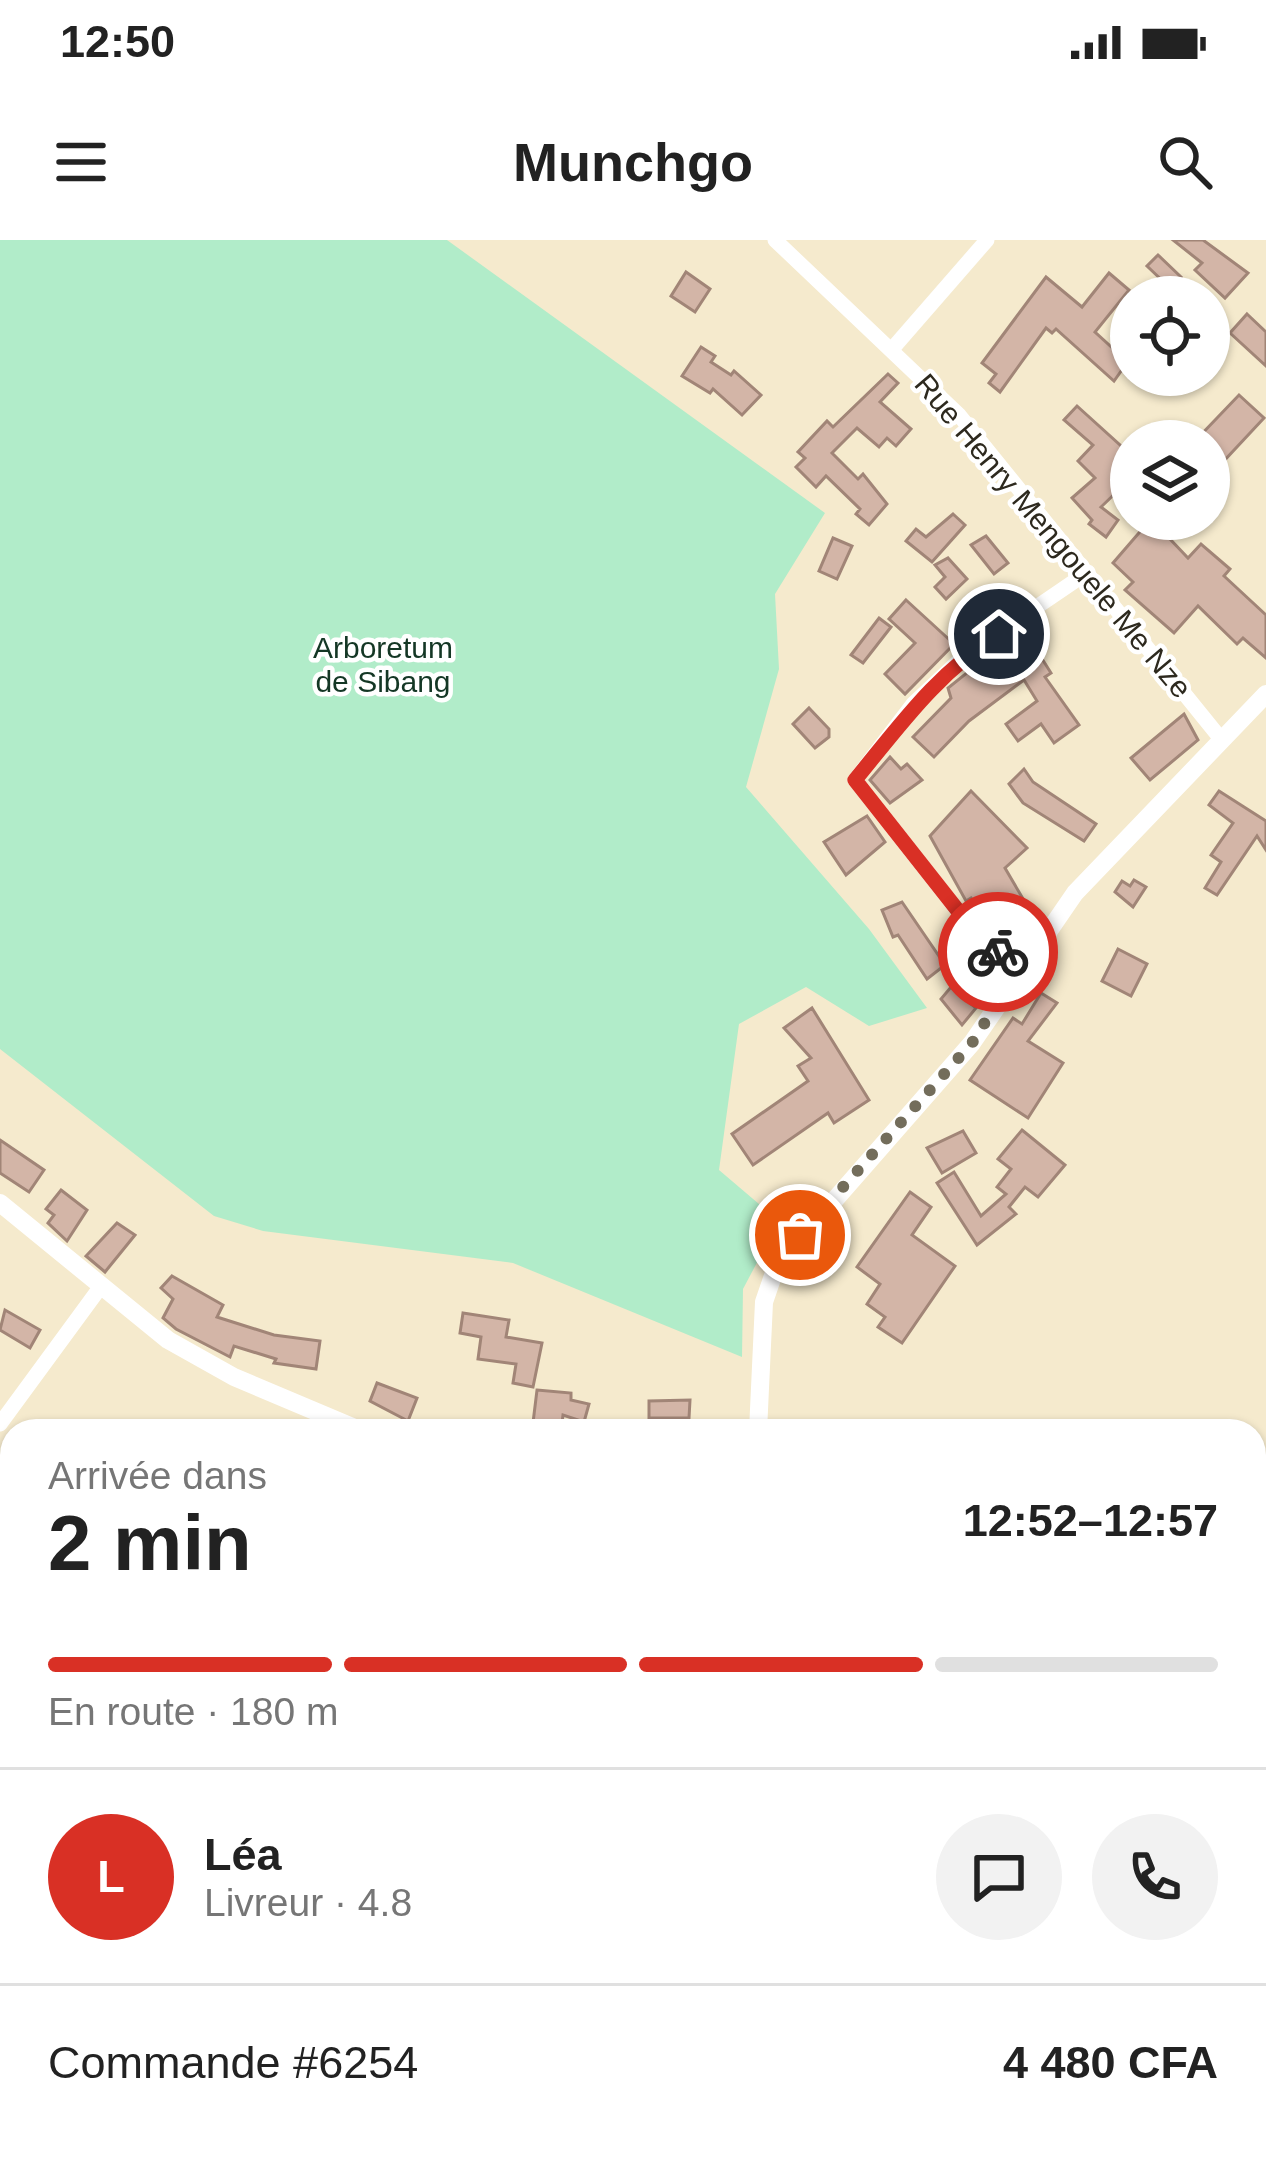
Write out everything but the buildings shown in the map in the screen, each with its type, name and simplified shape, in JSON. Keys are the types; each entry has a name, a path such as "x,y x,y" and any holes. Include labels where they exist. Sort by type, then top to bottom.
{"street":[{"name":"Rue Henry Mengouele Me Nze","path":"776,240 959,415 1221,739"},
{"path":"893,347 987,240"},
{"path":"1018,970 970,926 855,780 913,704 963,657 1088,572"},
{"path":"759,1419 764,1302 776,1267 972,1043 1018,970 1103,861 1266,694"},
{"path":"0,1203 100,1289 210,1366 334,1419"},
{"path":"4,1419 100,1289"}],"green space":[{"name":"Arboretum de Sibang","path":"0,240 447,240 825,513 775,594 779,669 746,787 869,929 927,1008 869,1026 806,987 739,1024 719,1170 779,1221 743,1289 742,1357 513,1263 263,1231 214,1216 0,1049"}],"way so far":[{"path":"800,1235 992,1015 1018,970 998,952"}],"route":[{"path":"998,952 970,926 855,780 913,704 963,657 999,634"}]}
